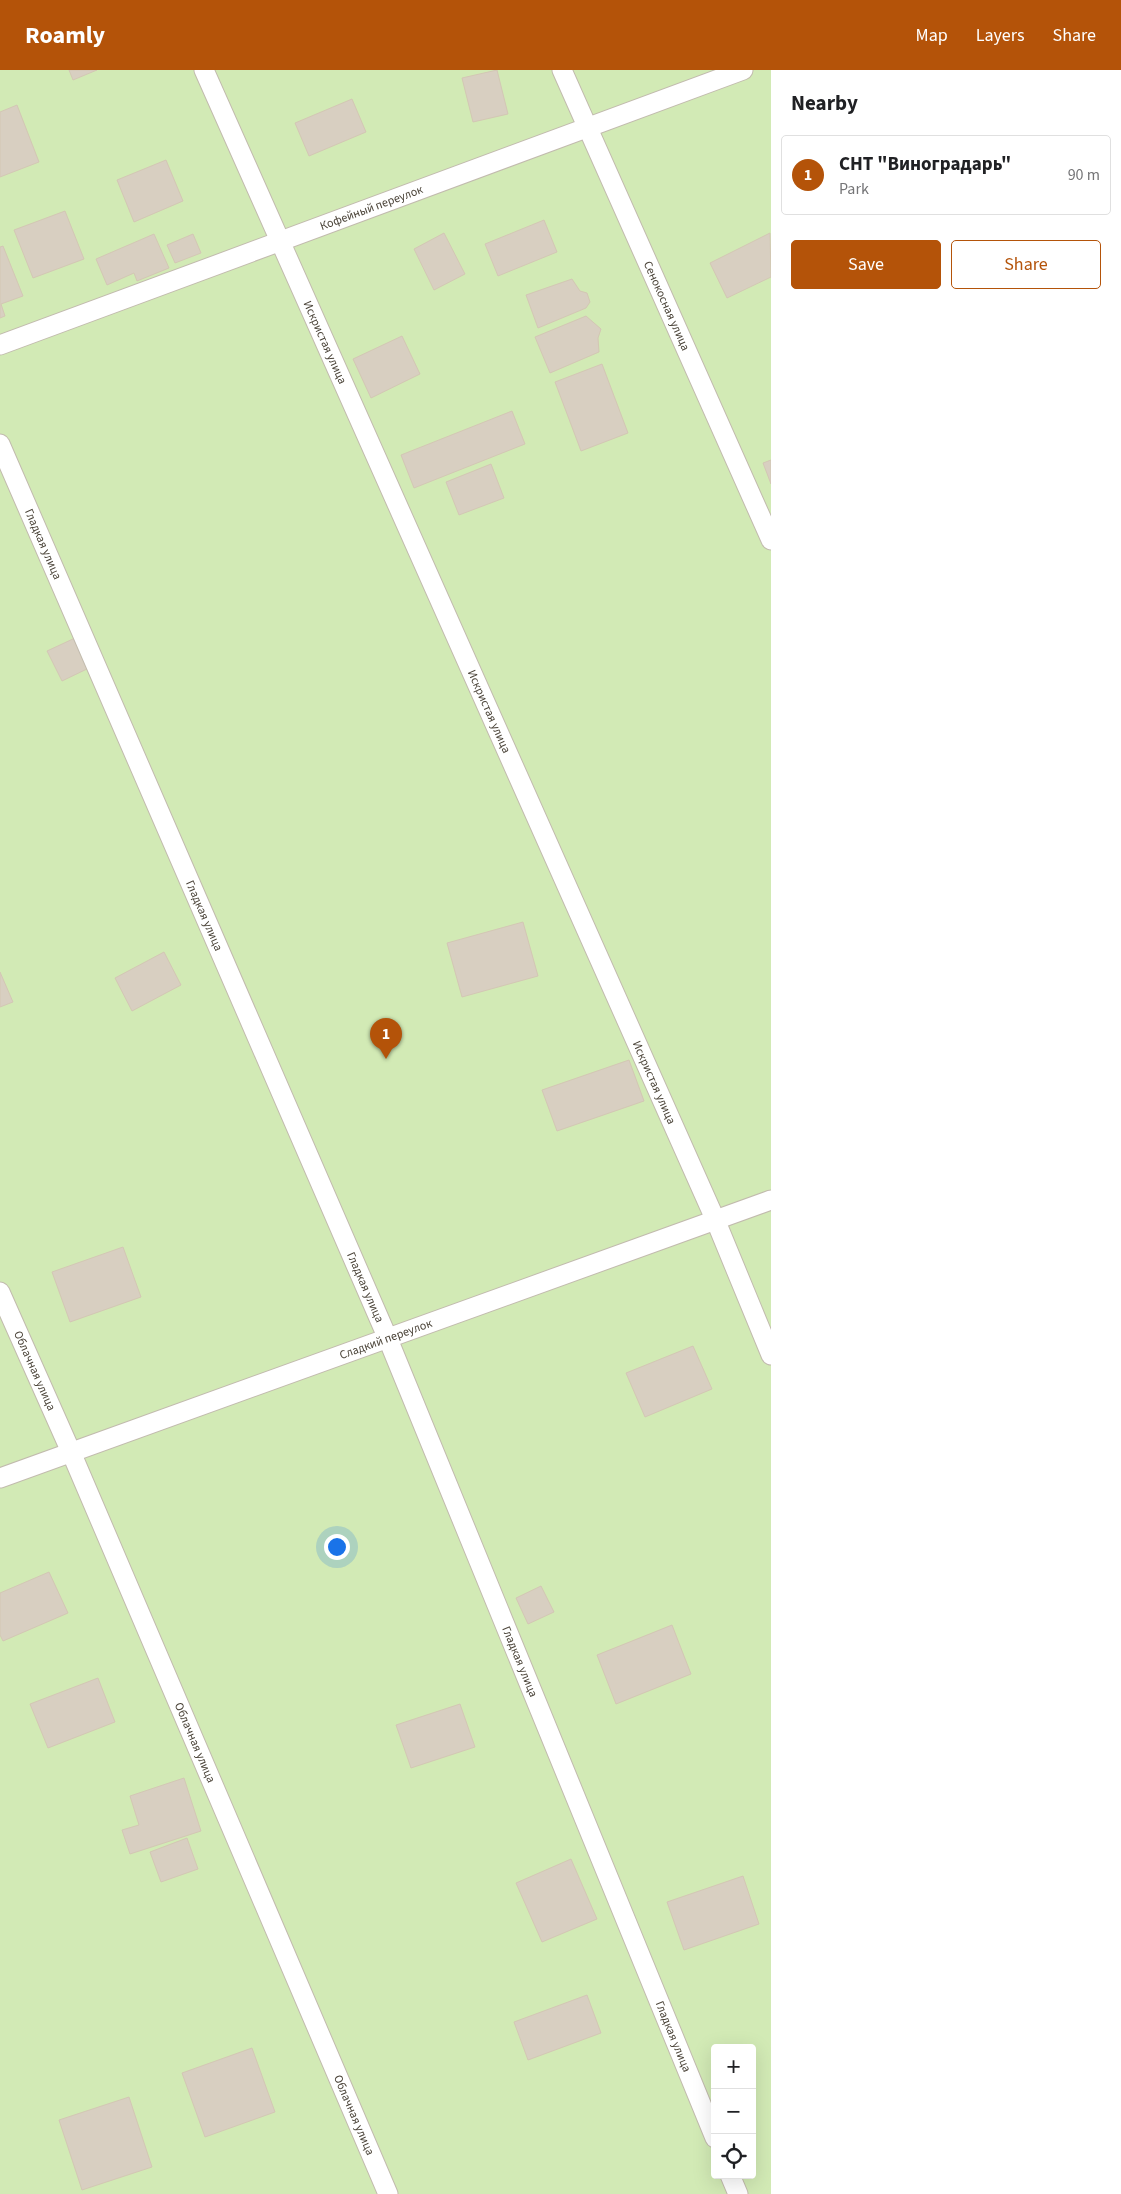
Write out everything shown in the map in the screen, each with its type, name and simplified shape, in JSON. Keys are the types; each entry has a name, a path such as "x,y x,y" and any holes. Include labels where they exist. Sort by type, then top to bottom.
{"lane":[{"name":"Искристая улица","path":"204,70 715,1220 771,1355"},
{"name":"Сенокосная улица","path":"562,70 586,128 771,540"},
{"name":"Кофейный переулок","path":"0,345 743,70"},
{"name":"Гладкая улица","path":"0,444 388,1339 713,2134"},
{"name":"Сладкий переулок","path":"0,1478 771,1200"},
{"name":"Облачная улица","path":"0,1292 71,1452 388,2194"},
{"path":"732,2179 738,2194"}],"green space":[{"path":"0,70 771,70 771,2194 0,2194"}],"building":[{"path":"69,70 97,70 73,80"},
{"path":"497,70 508,114 473,122 462,78"},
{"path":"352,99 366,132 309,156 295,123"},
{"path":"17,105 39,162 0,177 0,112"},
{"path":"166,160 183,201 134,222 117,180"},
{"path":"65,211 84,259 33,278 14,230"},
{"path":"544,220 557,252 498,276 485,244"},
{"path":"444,233 465,274 434,290 414,249"},
{"path":"770,233 771,277 727,298 710,263"},
{"path":"154,234 169,268 137,281 134,273 107,285 96,259"},
{"path":"193,234 201,253 175,263 167,245"},
{"path":"3,246 23,296 1,304 5,316 0,318 0,247"},
{"path":"572,279 580,291 587,293 590,302 586,308 538,328 526,295"},
{"path":"586,316 601,329 598,338 599,352 550,373 535,337"},
{"path":"402,336 420,374 371,398 353,359"},
{"path":"602,364 628,433 581,451 555,382"},
{"path":"512,411 525,444 414,488 401,455"},
{"path":"771,460 771,484 763,463"},
{"path":"491,464 504,498 459,515 446,482"},
{"path":"75,638 89,668 62,681 47,651"},
{"path":"523,922 538,976 462,997 447,943"},
{"path":"164,952 181,985 132,1011 115,978"},
{"path":"0,972 13,1002 0,1007"},
{"path":"629,1060 644,1101 557,1131 542,1090"},
{"path":"123,1247 141,1297 70,1322 52,1272"},
{"path":"693,1346 712,1389 645,1417 626,1373"},
{"path":"49,1572 68,1613 3,1641 0,1635 0,1593"},
{"path":"541,1586 554,1612 528,1624 516,1598"},
{"path":"672,1625 691,1674 616,1704 597,1655"},
{"path":"98,1678 115,1722 48,1748 30,1704"},
{"path":"460,1704 475,1747 411,1768 396,1725"},
{"path":"184,1778 201,1831 130,1854 122,1830 139,1825 130,1796"},
{"path":"187,1838 198,1869 161,1882 150,1852"},
{"path":"571,1859 597,1919 542,1942 516,1883"},
{"path":"743,1876 759,1924 684,1950 667,1902"},
{"path":"587,1995 601,2033 528,2060 514,2022"},
{"path":"252,2048 275,2112 205,2137 182,2073"},
{"path":"129,2097 152,2167 82,2190 59,2120"}],"place":[{"name":"СНТ \"Виноградарь\"","path":"386,1059"}]}
